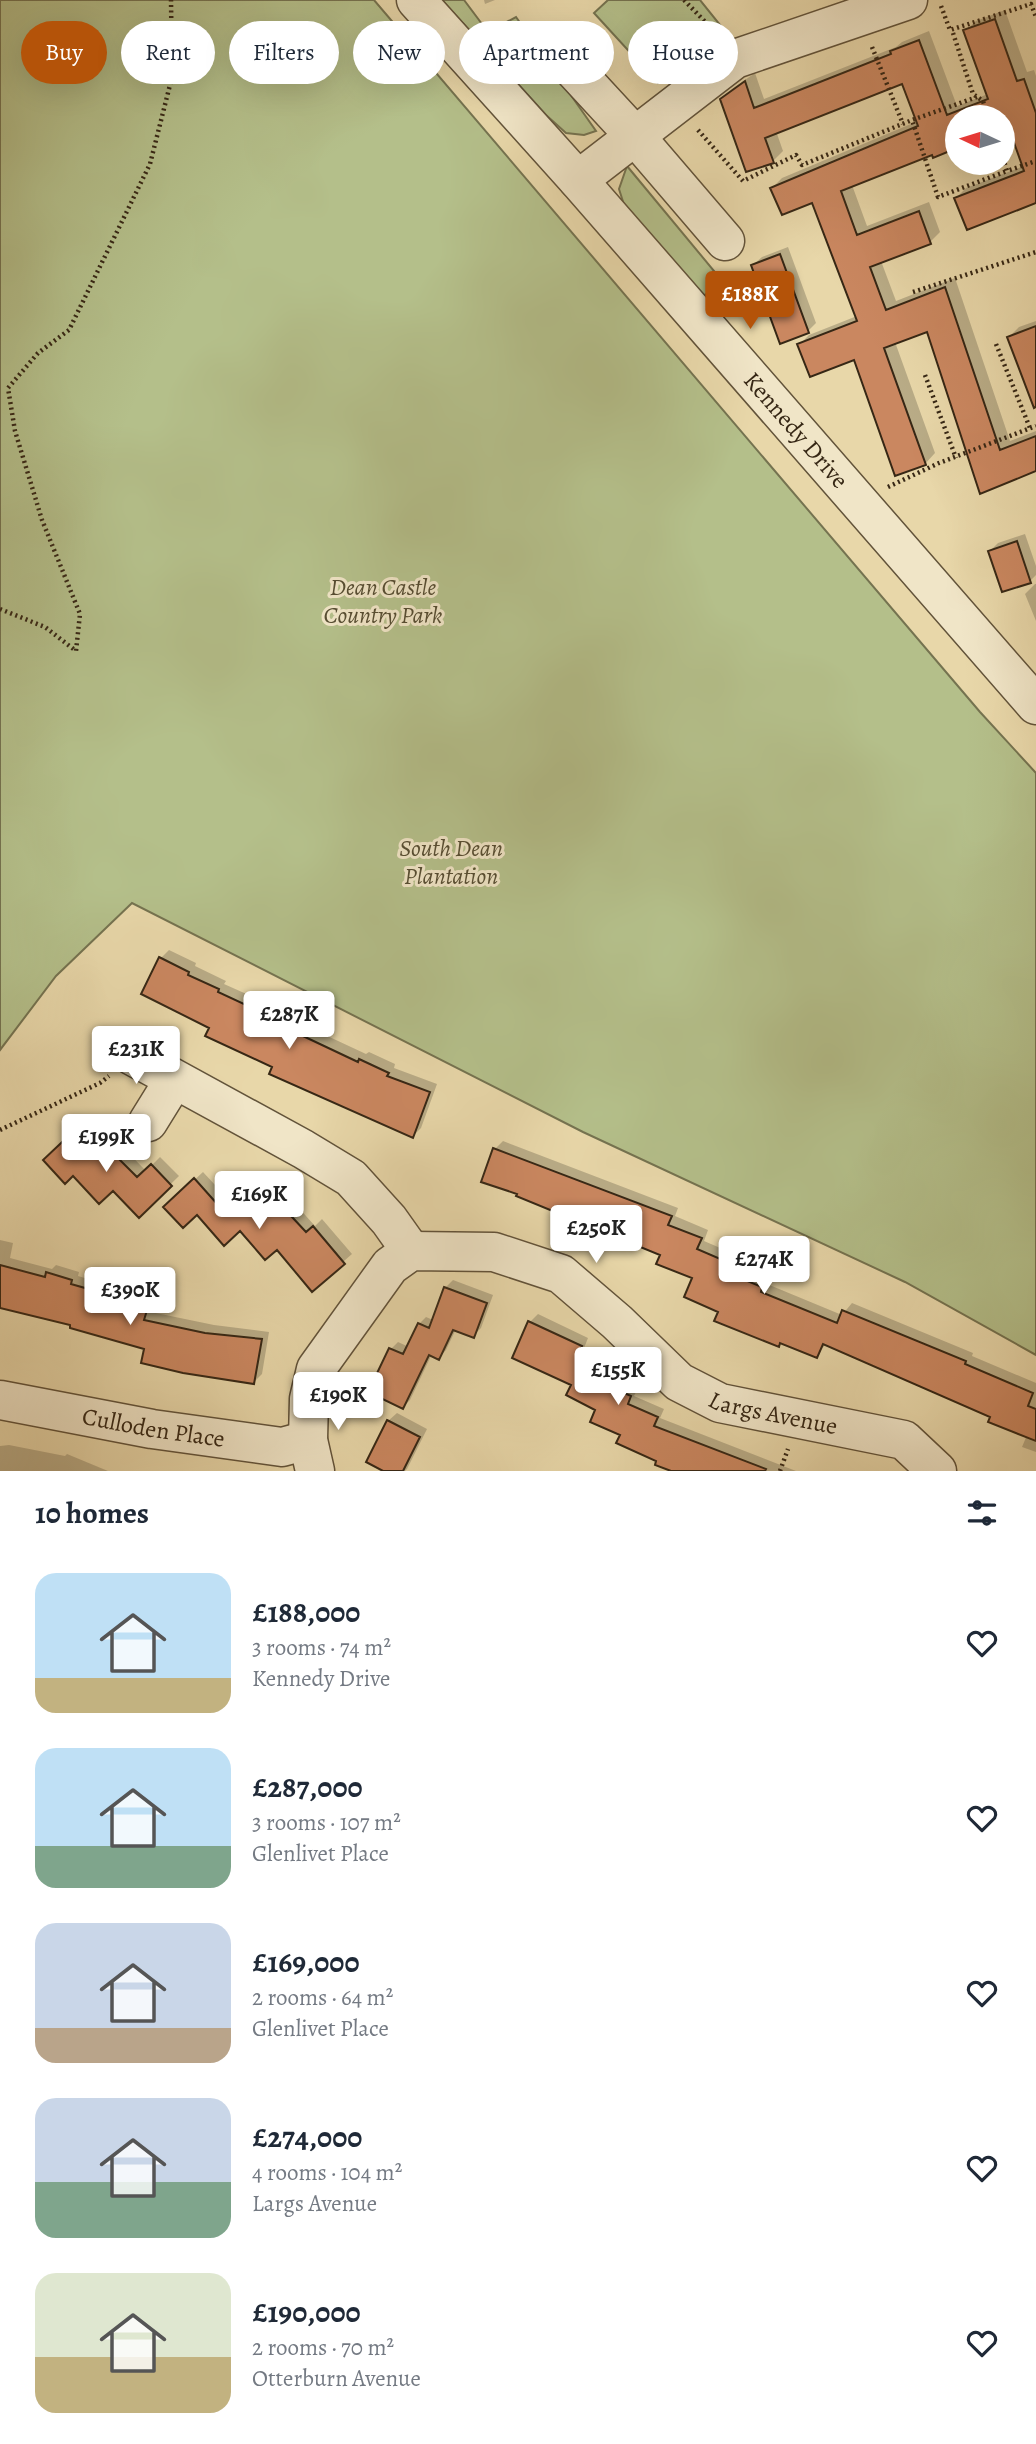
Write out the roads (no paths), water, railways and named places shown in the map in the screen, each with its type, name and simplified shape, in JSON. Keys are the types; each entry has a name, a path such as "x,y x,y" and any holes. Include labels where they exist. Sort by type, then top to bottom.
{"street":[{"name":"Kennedy Drive","path":"415,0 578,180 1036,705"},
{"path":"578,180 735,59 908,0"},
{"path":"587,84 725,241"},
{"path":"131,1055 351,1178 389,1220 411,1251 390,1266 316,1369 309,1399 311,1456"},
{"path":"148,1122 174,1080"},
{"name":"Largs Avenue","path":"411,1251 494,1252 561,1274 679,1381 720,1403 904,1440 937,1471"},
{"name":"Culloden Place","path":"0,1400 152,1429 282,1447 311,1456"}],"park label":[{"name":"Dean Castle Country Park","path":"383,601"},
{"name":"South Dean Plantation","path":"451,862"}]}
